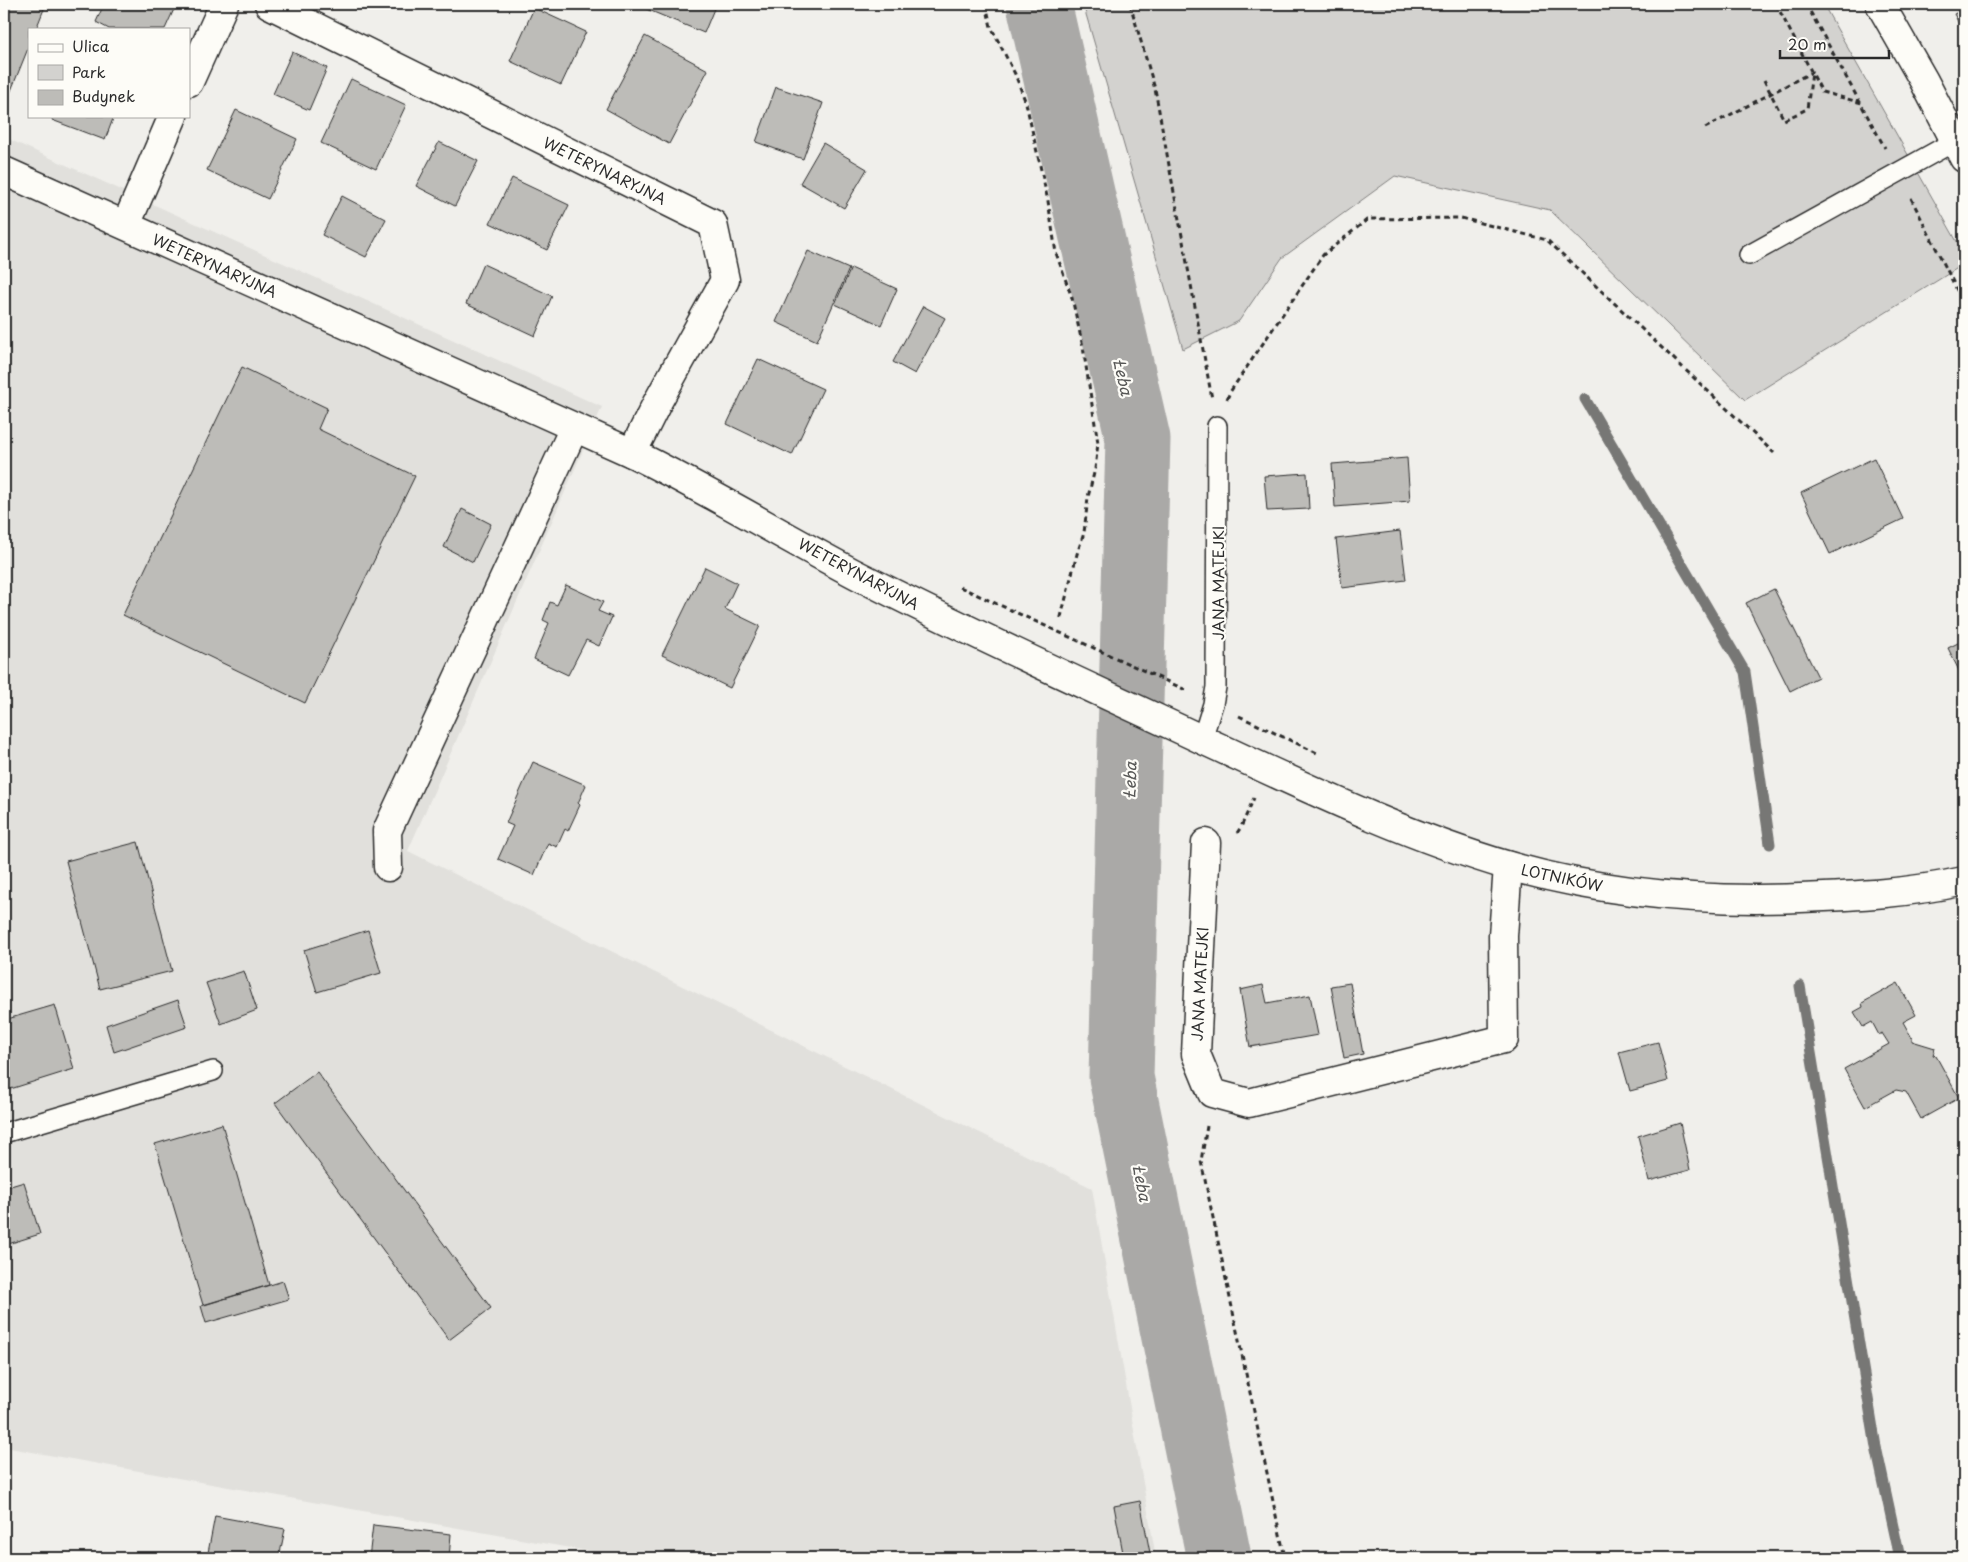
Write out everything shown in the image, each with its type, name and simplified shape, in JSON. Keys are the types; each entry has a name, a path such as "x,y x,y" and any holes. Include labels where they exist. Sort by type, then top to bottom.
{"street":[{"path":"190,80 224,4"},
{"name":"WETERYNARYJNA","path":"269,4 713,224 725,280 656,403 632,453"},
{"path":"1880,4 1924,81 1960,150"},
{"path":"126,225 173,118"},
{"name":"WETERYNARYJNA","path":"4,171 87,210 126,225 632,453 709,493 858,576 1193,735"},
{"path":"388,867 387,831 574,428"},
{"name":"LOTNIKÓW","path":"1193,735 1352,808 1418,835 1508,866 1568,880 1621,890 1670,896 1752,900 1862,895 1964,881"},
{"name":"JANA MATEJKI","path":"1206,842 1196,1054 1212,1093"},
{"path":"1212,1093 1249,1103 1504,1038 1503,936 1508,866"}],"lane":[{"path":"1749,255 1960,150"},
{"name":"JANA MATEJKI","path":"1193,735 1213,704 1216,687 1217,426"},
{"path":"4,1132 213,1071"}],"path":[{"path":"986,4 991,27 1015,74 1026,104 1048,202 1056,253 1072,298 1083,347 1098,443 1095,469 1088,497 1084,533 1060,621"},
{"path":"1130,4 1155,89 1217,426"},
{"path":"1776,4 1822,92 1862,103"},
{"path":"1705,128 1812,72"},
{"path":"1764,80 1784,120 1807,109 1812,72"},
{"path":"1217,426 1230,392 1323,255 1368,219 1461,218 1547,240 1774,453"},
{"path":"1094,648 1324,757"},
{"path":"1212,1093 1201,1161 1285,1558"}],"shaded area":[{"path":"4,137 602,407 408,851 1092,1188 1156,1558 626,1558 4,1447"}],"green space":[{"path":"1083,4 1823,4 1964,254 1964,264 1745,400 1550,210 1395,176 1282,258 1239,321 1183,349"}],"building":[{"path":"5,4 46,4 36,28 28,28 28,48 6,103 4,102"},
{"path":"104,4 168,4 175,7 165,28 107,28 96,22"},
{"path":"640,4 716,4 704,33 639,6"},
{"path":"534,8 586,32 561,85 510,61"},
{"path":"1964,9 1964,33 1954,14"},
{"path":"645,36 708,70 669,144 606,109"},
{"path":"292,52 327,68 309,110 273,94"},
{"path":"351,79 406,105 376,169 321,143"},
{"path":"776,87 823,103 803,159 756,142"},
{"path":"236,110 297,139 268,199 207,170"},
{"path":"52,118 113,118 105,140 52,120"},
{"path":"439,142 478,161 455,206 416,186"},
{"path":"823,143 867,169 844,208 800,183"},
{"path":"512,178 569,205 547,250 490,223"},
{"path":"342,196 386,219 366,257 322,235"},
{"path":"808,251 849,269 817,341 776,322"},
{"path":"483,264 552,296 535,336 466,304"},
{"path":"851,268 897,289 881,325 835,304"},
{"path":"923,306 945,318 915,374 893,362"},
{"path":"758,359 823,389 792,455 727,424"},
{"path":"242,367 327,408 318,429 415,476 305,703 123,615"},
{"path":"1407,458 1410,501 1335,507 1332,464"},
{"path":"1874,458 1903,519 1830,554 1801,493"},
{"path":"1307,473 1309,509 1267,511 1264,476"},
{"path":"462,509 491,524 473,562 444,547"},
{"path":"1400,531 1406,580 1342,588 1336,539"},
{"path":"705,567 737,583 725,609 760,626 730,688 662,655"},
{"path":"566,585 603,602 598,611 612,617 599,646 586,640 568,675 534,659 549,623 543,620 550,602 557,605"},
{"path":"1774,589 1818,677 1790,691 1746,603"},
{"path":"1964,640 1964,681 1948,648"},
{"path":"533,762 586,785 578,803 580,805 568,831 565,829 557,847 548,843 534,875 498,859 513,826 506,823"},
{"path":"138,842 172,971 100,989 66,861"},
{"path":"368,930 381,973 317,992 304,950"},
{"path":"244,971 257,1010 221,1024 206,983"},
{"path":"1350,983 1363,1054 1344,1058 1331,986"},
{"path":"1898,983 1916,1015 1903,1022 1912,1041 1935,1048 1933,1055 1936,1056 1959,1098 1921,1119 1906,1092 1896,1090 1865,1107 1844,1069 1889,1044 1882,1033 1879,1035 1872,1022 1863,1027 1854,1012 1863,1007 1862,1003"},
{"path":"1263,985 1267,1003 1310,995 1318,1035 1250,1047 1240,990"},
{"path":"178,1000 187,1027 114,1052 106,1025"},
{"path":"55,1005 74,1069 4,1091 4,1020"},
{"path":"1658,1042 1668,1081 1630,1091 1619,1052"},
{"path":"317,1072 491,1308 449,1340 275,1103"},
{"path":"1680,1123 1690,1170 1649,1181 1638,1136"},
{"path":"222,1124 269,1285 203,1305 155,1144"},
{"path":"24,1182 40,1234 5,1245 4,1188"},
{"path":"283,1281 289,1299 206,1323 201,1306"},
{"path":"1140,1501 1150,1553 1124,1558 1114,1506"},
{"path":"215,1516 285,1529 279,1558 207,1558"},
{"path":"373,1525 451,1534 449,1558 369,1558"}],"waterway":[{"name":"Łeba","path":"1039,4 1138,439 1121,1077 1219,1558"},
{"path":"1585,399 1745,672 1770,844"},
{"path":"1800,986 1876,1447 1900,1558"}]}
